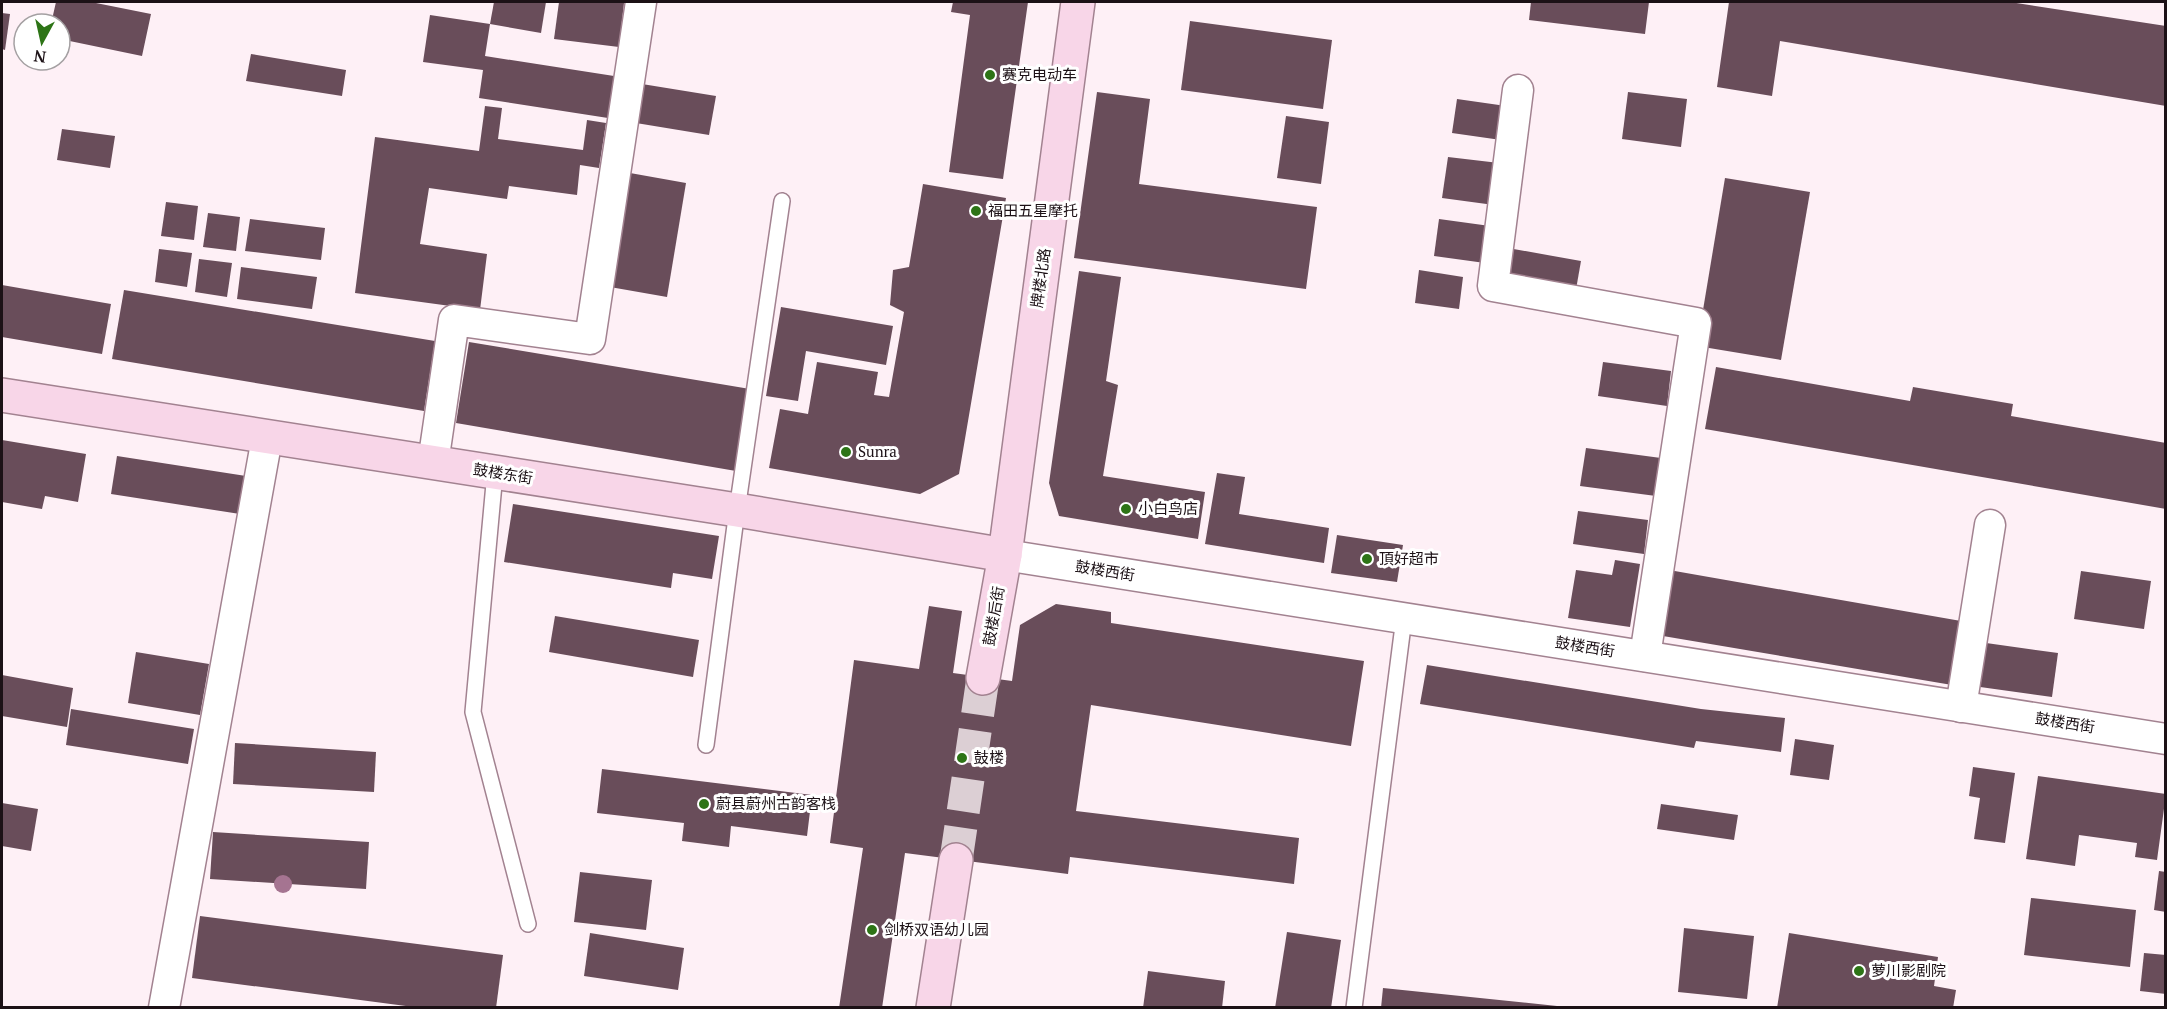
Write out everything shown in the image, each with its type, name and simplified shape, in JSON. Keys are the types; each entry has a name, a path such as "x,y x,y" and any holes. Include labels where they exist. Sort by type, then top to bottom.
{"main road":[{"name":"牌楼北路","path":"1005,555 1078,2"},
{"name":"鼓楼东街","path":"2,395 737,510 1005,555"},
{"name":"鼓楼后街","path":"983,678 1005,555"},
{"path":"933,1008 956,860"}],"street":[{"path":"433,463 454,320 590,339 641,2"},
{"path":"1518,90 1493,286 1696,323 1645,656"},
{"path":"164,1008 267,438"},
{"path":"1961,707 1990,525"},
{"name":"鼓楼西街","path":"1005,555 2166,739"}],"lane":[{"path":"706,746 737,510 782,201"},
{"path":"495,473 474,712 528,924"},
{"path":"1354,1008 1404,618"}],"building":[{"path":"56,2 91,2 151,14 142,56 72,41 72,12 54,12"},
{"path":"494,2 546,2 541,33 490,24"},
{"path":"559,2 624,3 619,47 554,39"},
{"path":"953,2 1028,2 1003,179 949,172 970,15 951,12"},
{"path":"1531,2 1649,2 1645,34 1529,20"},
{"path":"1729,2 2010,2 2166,26 2166,106 1780,41 1772,96 1717,87"},
{"path":"2,13 10,14 5,50 2,49"},
{"path":"430,15 490,24 485,56 614,76 608,118 479,98 483,70 423,62"},
{"path":"1190,21 1332,40 1323,109 1181,90"},
{"path":"251,54 346,70 342,96 246,81"},
{"path":"642,84 716,96 709,135 636,123"},
{"path":"1097,92 1150,99 1139,184 1317,207 1306,289 1074,258"},
{"path":"1628,92 1687,99 1681,147 1622,139"},
{"path":"1457,99 1506,106 1501,140 1452,133"},
{"path":"485,106 502,108 498,139 583,150 587,120 606,123 599,168 580,165 577,195 509,186 507,199 429,188 420,244 487,254 480,310 355,293 375,137 479,151"},
{"path":"1286,116 1329,122 1321,184 1277,178"},
{"path":"62,129 115,136 110,168 57,160"},
{"path":"1448,157 1499,163 1494,205 1442,198"},
{"path":"630,173 686,183 667,297 610,287"},
{"path":"1725,178 1810,192 1781,360 1697,346"},
{"path":"923,184 1006,198 959,474 920,494 769,468 780,409 808,414 817,362 878,372 874,395 889,397 904,312 890,305 893,270 909,267"},
{"path":"166,202 198,206 194,240 161,236"},
{"path":"208,213 240,217 236,251 203,247"},
{"path":"250,219 325,228 321,260 245,251"},
{"path":"1439,219 1490,226 1485,263 1434,256"},
{"path":"1508,248 1581,261 1575,295 1502,282"},
{"path":"159,249 192,253 187,287 155,282"},
{"path":"199,259 232,263 227,297 195,292"},
{"path":"241,267 317,277 312,309 237,299"},
{"path":"1419,270 1463,277 1459,309 1415,303"},
{"path":"1079,271 1121,277 1106,381 1118,385 1103,476 1205,492 1198,539 1059,516 1049,483"},
{"path":"2,285 111,304 102,354 2,337"},
{"path":"124,290 435,341 424,411 112,359"},
{"path":"781,307 893,326 886,365 806,351 798,401 766,396"},
{"path":"469,342 750,389 736,471 456,423"},
{"path":"1603,362 1671,371 1667,406 1598,396"},
{"path":"1716,367 1910,401 1913,387 2013,404 2011,416 2166,443 2166,509 1705,429"},
{"path":"2,440 86,454 78,502 45,496 42,509 2,502"},
{"path":"1586,448 1661,458 1656,496 1580,486"},
{"path":"117,456 246,476 240,514 111,494"},
{"path":"1217,473 1245,477 1239,514 1329,528 1324,563 1205,544"},
{"path":"513,504 719,536 712,579 673,573 671,588 504,562"},
{"path":"1578,511 1648,520 1644,554 1573,544"},
{"name":"頂好超市","path":"1337,535 1403,545 1397,582 1331,573"},
{"path":"1615,560 1640,564 1630,627 1568,618 1576,570 1612,575"},
{"path":"1669,570 1961,621 1952,685 1657,635"},
{"path":"2081,571 2151,581 2144,629 2074,619"},
{"path":"1056,604 1111,612 1111,623 1364,661 1351,746 1091,705 1076,811 1299,838 1294,884 1070,857 1068,874 905,853 882,1008 839,1008 863,848 830,843 854,660 919,669 929,606 962,611 953,673 1012,681 1020,625"},
{"path":"555,616 699,640 693,677 549,652"},
{"path":"1979,642 2058,653 2052,697 1973,686"},
{"path":"136,652 209,664 200,715 128,703"},
{"path":"1427,665 1701,709 1785,718 1781,752 1696,741 1694,748 1420,704"},
{"path":"2,675 73,688 67,727 2,716"},
{"path":"71,709 194,729 188,764 66,745"},
{"path":"1795,739 1834,745 1829,780 1790,775"},
{"path":"235,743 376,752 374,792 233,784"},
{"path":"1973,767 2015,773 2005,843 1974,839 1980,798 1969,796"},
{"name":"蔚县蔚州古韵客栈","path":"602,769 812,795 807,836 731,826 729,847 682,841 684,823 597,813"},
{"path":"2038,776 2166,794 2157,860 2135,857 2137,843 2079,835 2075,866 2026,859"},
{"path":"2,803 38,809 31,851 2,846"},
{"path":"1661,804 1738,815 1734,840 1657,829"},
{"path":"213,832 369,842 366,889 210,879"},
{"path":"2159,871 2166,872 2166,912 2154,910"},
{"path":"580,872 652,880 646,930 574,922"},
{"path":"2031,898 2136,910 2130,967 2024,955"},
{"path":"200,916 503,955 496,1008 421,1008 192,978"},
{"path":"1684,928 1754,936 1747,999 1678,992"},
{"path":"1287,932 1341,940 1331,1008 1275,1008"},
{"path":"590,933 684,948 678,990 584,976"},
{"name":"萝川影剧院","path":"1789,933 1938,957 1934,986 1956,990 1953,1008 1777,1008"},
{"path":"2144,953 2166,955 2166,994 2140,991"},
{"path":"1148,971 1225,981 1222,1008 1143,1008"},
{"path":"1383,988 1557,1006 1557,1008 1381,1008"}],"tunnel":[{"path":"956,860 983,678"}],"place":[{"name":"赛克电动车","path":"990,75"},
{"name":"福田五星摩托","path":"976,211"},
{"name":"Sunra","path":"846,452"},
{"name":"小白鸟店","path":"1126,509"},
{"name":"頂好超市","path":"1367,559"},
{"name":"鼓楼","path":"962,758"},
{"name":"蔚县蔚州古韵客栈","path":"704,804"},
{"name":"剑桥双语幼儿园","path":"872,930"},
{"name":"萝川影剧院","path":"1859,971"}]}
